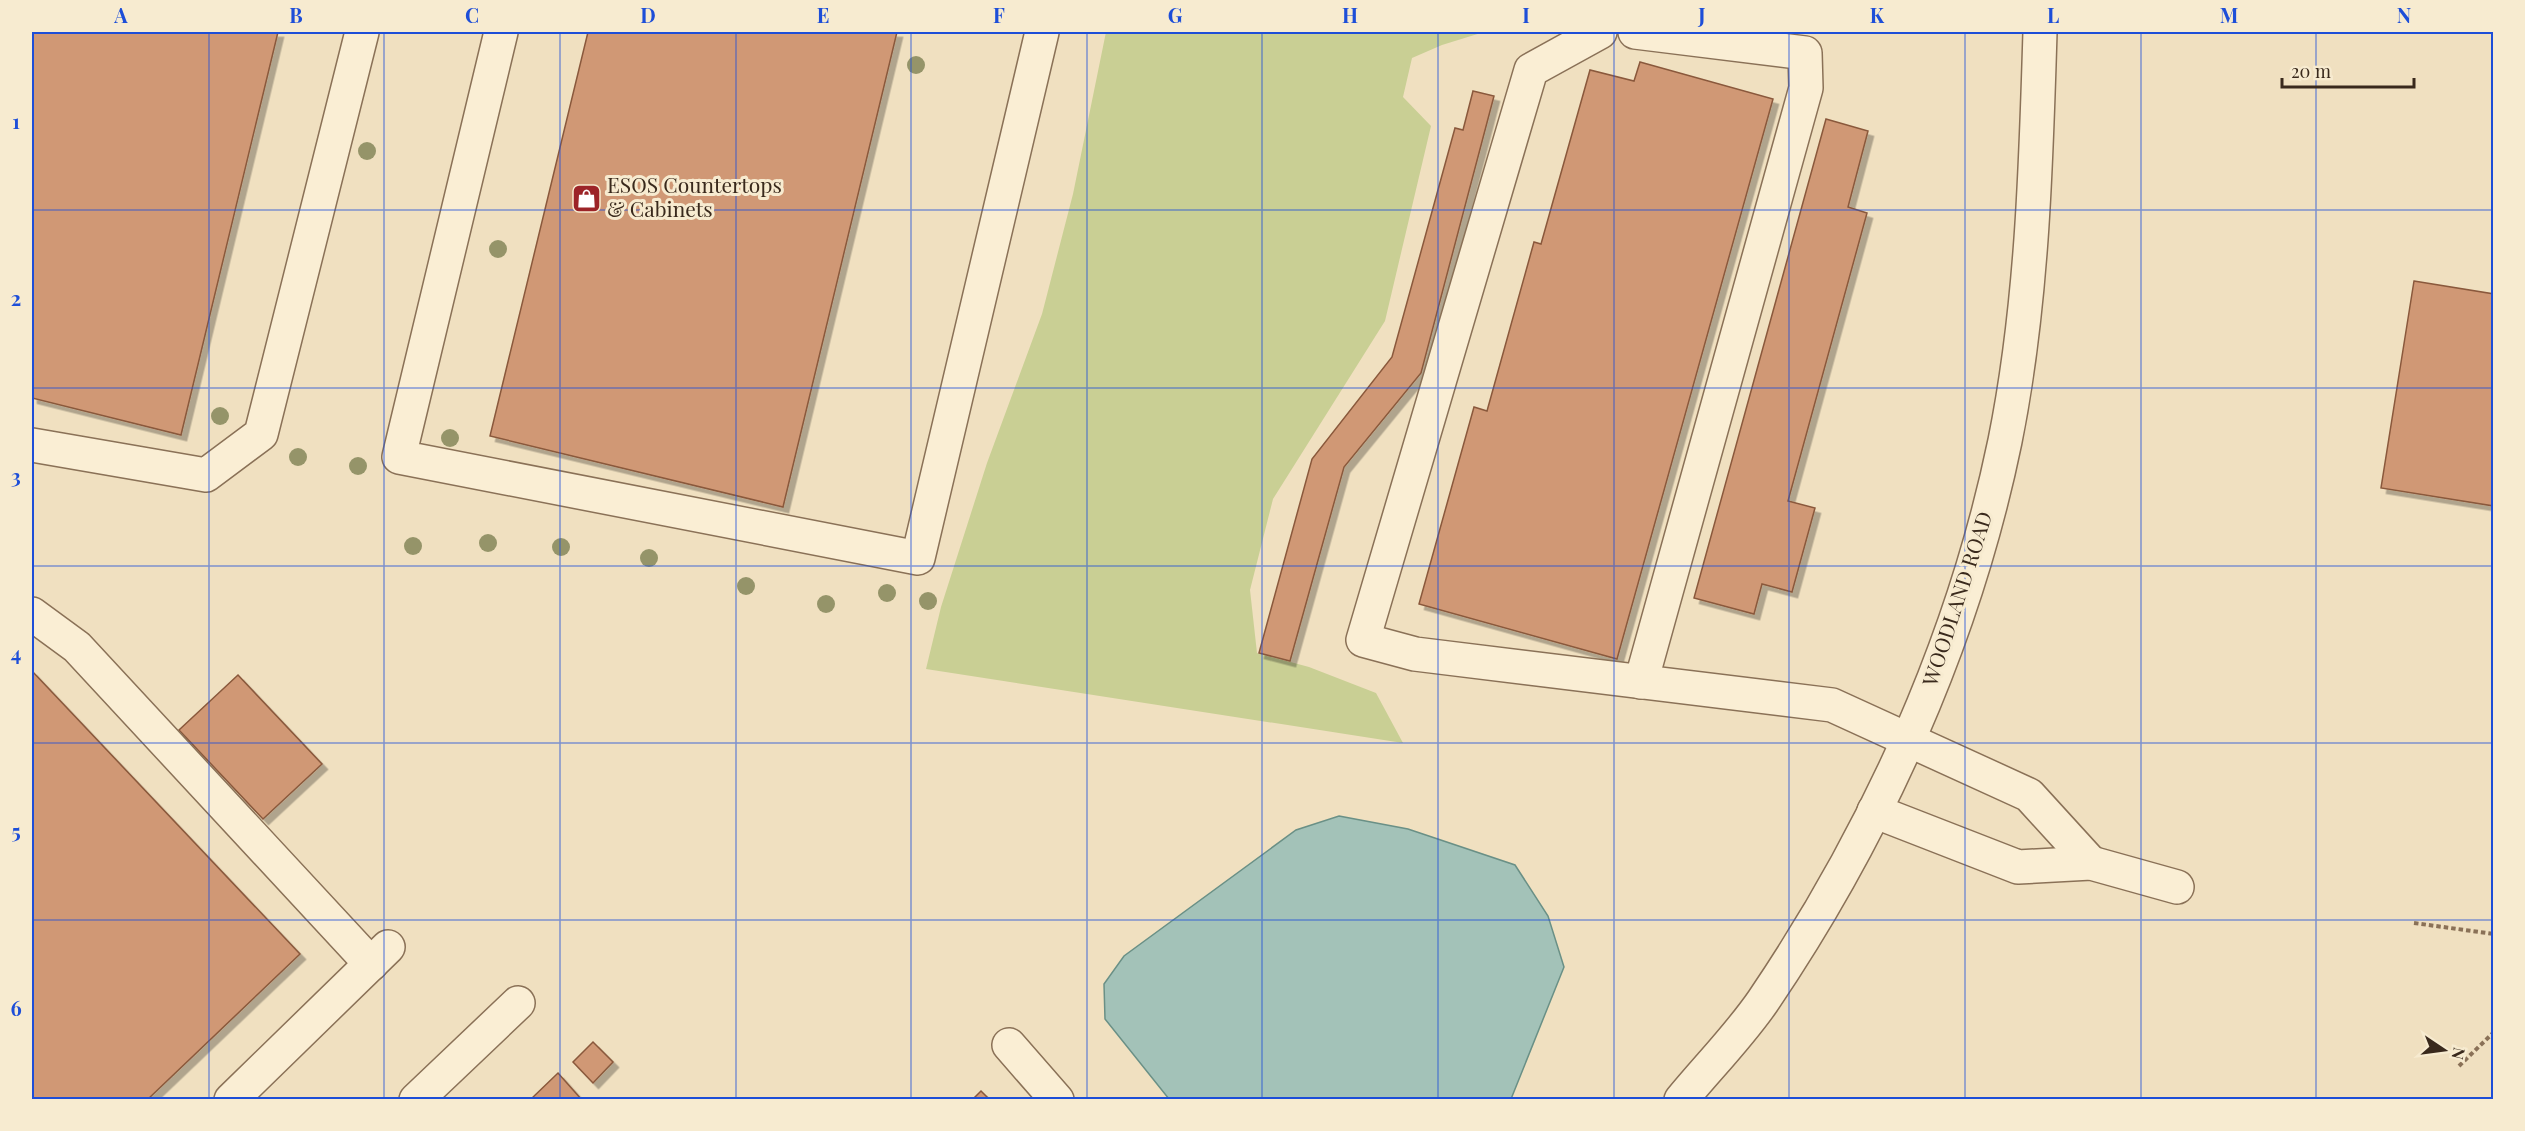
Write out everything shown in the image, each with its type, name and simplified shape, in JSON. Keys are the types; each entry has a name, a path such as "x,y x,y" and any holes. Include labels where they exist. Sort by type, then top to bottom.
{"street":[{"path":"32,445 206,475 261,434 362,32"},
{"path":"501,32 399,457 918,558 1042,32"},
{"path":"1600,32 1531,70 1364,640 1415,654 1832,705 2029,795 2091,863"},
{"path":"1635,32 1805,53 1806,88 1641,682"},
{"name":"WOODLAND ROAD","path":"1681,1100 1761,1004 1816,917 1874,811 1909,740 1946,646 1977,552 2005,440 2027,292 2037,147 2040,32"},
{"path":"32,614 77,646 380,956 231,1100"},
{"path":"1874,811 2018,867 2091,863 2177,887"},
{"path":"416,1100 518,1003"},
{"path":"1010,1045 1057,1100"}],"path":[{"path":"2414,923 2493,934"},
{"path":"2459,1066 2493,1032"}],"green space":[{"path":"1106,32 1484,32 1442,45 1412,58 1403,97 1431,126 1385,321 1273,499 1250,590 1257,653 1309,667 1376,693 1403,743 926,669 941,607 987,463 1042,314 1073,194"}],"water":[{"path":"1339,816 1408,829 1515,865 1548,916 1564,967 1511,1099 1169,1099 1105,1019 1104,984 1124,956 1296,830"}],"building":[{"path":"32,32 278,32 181,435 32,398"},
{"path":"588,32 897,32 783,507 490,436"},
{"path":"1640,62 1773,99 1617,659 1419,604 1474,407 1487,411 1534,242 1541,244 1590,70 1634,81"},
{"path":"1473,91 1494,96 1421,373 1344,467 1290,661 1259,653 1312,459 1392,357 1455,128 1463,130"},
{"path":"1826,119 1868,131 1848,207 1867,213 1788,501 1815,508 1792,592 1762,584 1754,614 1694,598"},
{"path":"2414,281 2494,294 2494,506 2381,488"},
{"path":"32,671 300,954 147,1100 32,1100"},
{"path":"238,675 322,764 263,819 179,730"},
{"path":"593,1042 613,1062 593,1083 573,1062"},
{"path":"558,1073 582,1100 530,1100"},
{"path":"981,1091 990,1100 972,1100"}],"place":[{"name":"ESOS Countertops & Cabinets","path":"586,198"}]}
